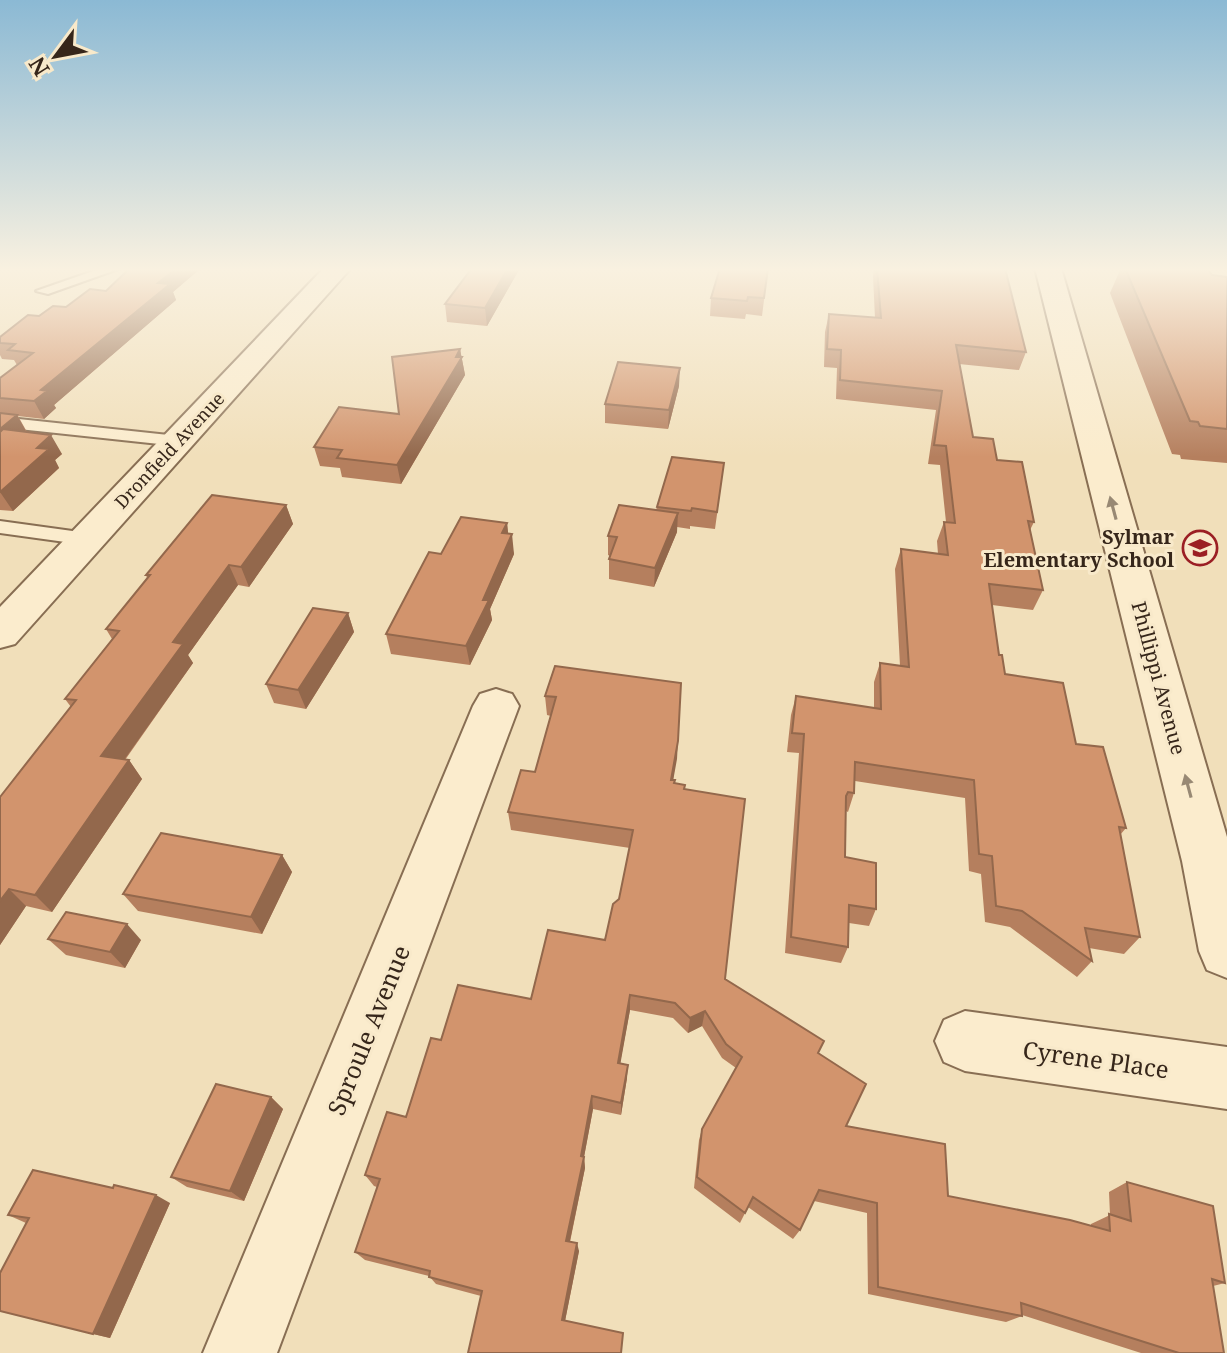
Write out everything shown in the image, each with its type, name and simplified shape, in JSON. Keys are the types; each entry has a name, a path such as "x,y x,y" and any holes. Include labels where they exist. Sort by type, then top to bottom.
{"street":[{"name":"Dronfield Avenue","path":"0,633 280,331"},
{"name":"Phillippi Avenue","path":"1066,331 1218,863 1227,951"},
{"name":"Sproule Avenue","path":"240,1353 496,706"},
{"name":"Cyrene Place","path":"965,1041 1227,1078"}],"lane":[{"path":"0,422 178,441"},
{"path":"0,527 87,539"}],"building":[{"path":"7,331 113,331 41,390 47,391 34,401 0,398 0,378 33,353 8,350 15,344 0,343 0,337"},
{"path":"828,331 1021,331 1026,352 956,345 973,437 993,439 997,460 1022,462 1034,522 1028,521 1043,590 989,584 999,655 1002,655 1005,674 1063,683 1076,744 1103,747 1126,828 1119,827 1140,937 1085,928 1092,961 1022,911 996,906 992,856 979,854 974,780 855,762 854,793 848,792 846,796 845,857 876,863 876,909 849,905 848,947 791,937 804,734 792,733 796,696 881,709 880,663 909,667 901,549 948,555 944,522 955,523 946,446 934,445 942,391 840,380 841,350 827,349"},
{"path":"1152,331 1227,331 1227,429 1200,426 1198,422 1190,421"},
{"path":"460,349 456,357 462,357 397,465 337,458 342,450 314,447 339,407 399,414 392,357"},
{"path":"618,362 680,368 669,410 605,404"},
{"path":"0,413 17,415 0,429"},
{"path":"3,429 51,435 37,448 49,449 0,492 0,432"},
{"path":"672,457 724,463 717,512 657,507"},
{"path":"212,495 286,505 241,567 229,565 173,642 183,644 101,756 129,760 35,895 9,889 0,901 0,797 76,700 65,699 119,631 106,629"},
{"path":"619,505 678,513 655,568 609,559 617,537 608,536"},
{"path":"461,517 507,523 502,533 512,534 483,600 489,600 466,646 386,634 429,552 441,554"},
{"path":"313,608 348,613 298,690 266,684"},
{"path":"555,666 681,683 678,741 671,780 685,785 684,789 745,799 725,979 824,1041 818,1053 866,1084 846,1126 945,1144 948,1196 1110,1231 1109,1214 1131,1221 1127,1182 1213,1206 1225,1283 1212,1279 1224,1353 1179,1353 1021,1303 1022,1316 878,1287 877,1203 819,1190 800,1230 753,1197 745,1213 697,1177 702,1129 742,1057 726,1044 705,1011 690,1018 675,1003 630,995 618,1063 628,1065 621,1103 592,1096 581,1156 584,1157 566,1241 577,1243 562,1320 623,1333 621,1353 468,1353 482,1291 429,1277 430,1271 355,1252 380,1179 365,1175 387,1112 406,1117 431,1038 441,1040 458,985 531,999 548,930 605,940 613,904 619,899 633,830 508,812 521,770 535,772 556,697 545,696"},
{"path":"161,833 282,855 251,917 123,894"},
{"path":"66,912 127,924 110,952 48,939"},
{"path":"216,1084 271,1097 230,1191 171,1177"},
{"path":"33,1170 156,1195 93,1334 0,1311 0,1273 29,1218 8,1215"}],"place":[{"name":"Sylmar Elementary School","path":"1200,548"}]}
